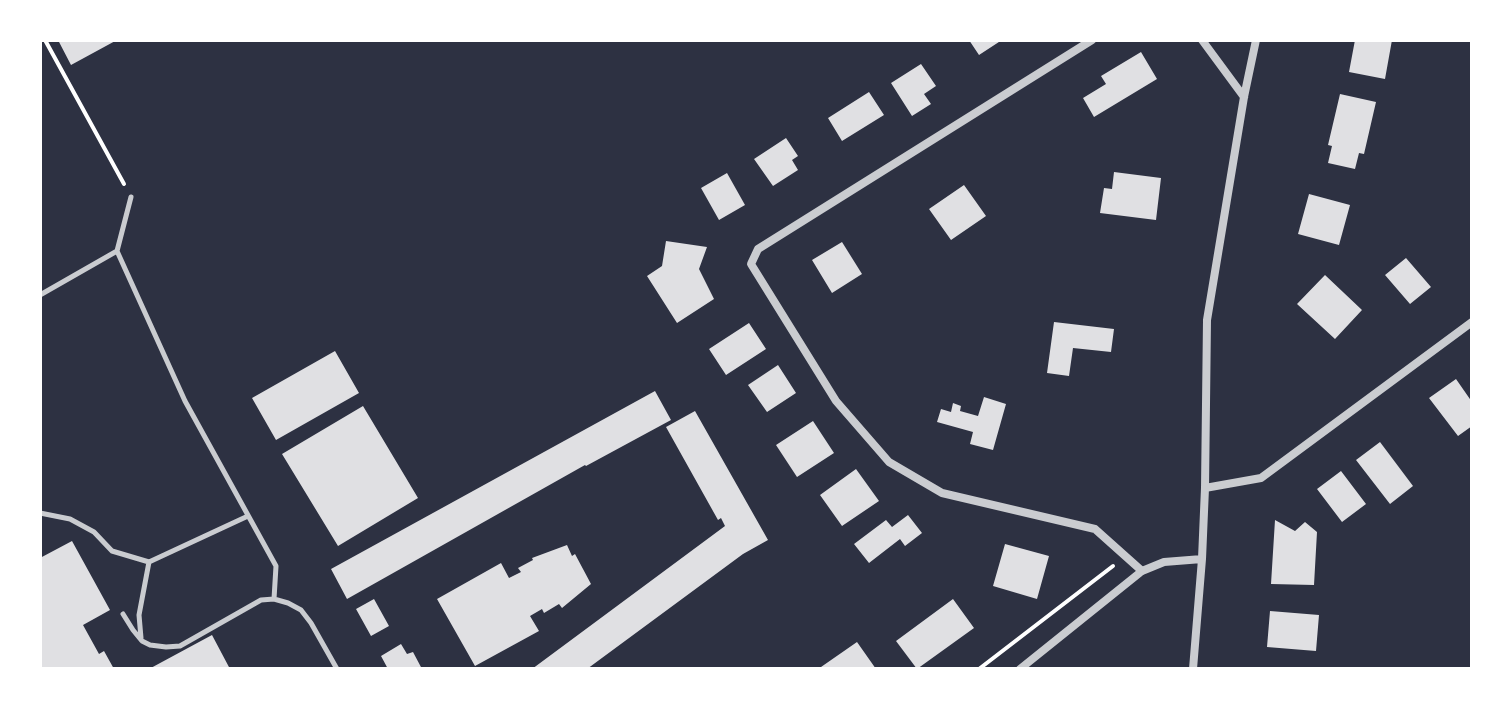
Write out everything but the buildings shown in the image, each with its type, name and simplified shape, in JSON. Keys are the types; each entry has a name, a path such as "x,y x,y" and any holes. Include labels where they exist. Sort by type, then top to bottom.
{"street":[{"path":"1092,40 758,249 751,264 836,401 889,462 942,493 1095,529 1142,571"},
{"path":"1202,40 1244,97"},
{"path":"1193,669 1205,488 1207,320 1256,40"},
{"path":"1205,488 1261,478 1472,322"},
{"path":"1020,669 1142,571 1164,562 1202,559"}],"lane":[{"path":"131,197 117,251 185,401 276,566 274,599"},
{"path":"40,295 117,251"},
{"path":"40,513 70,519 94,532 112,551 149,562 248,516"},
{"path":"142,641 139,615 149,562"},
{"path":"123,614 142,641 150,645 180,646 261,600 274,599 301,610 337,669"}],"path":[{"path":"45,40 131,197"}]}
